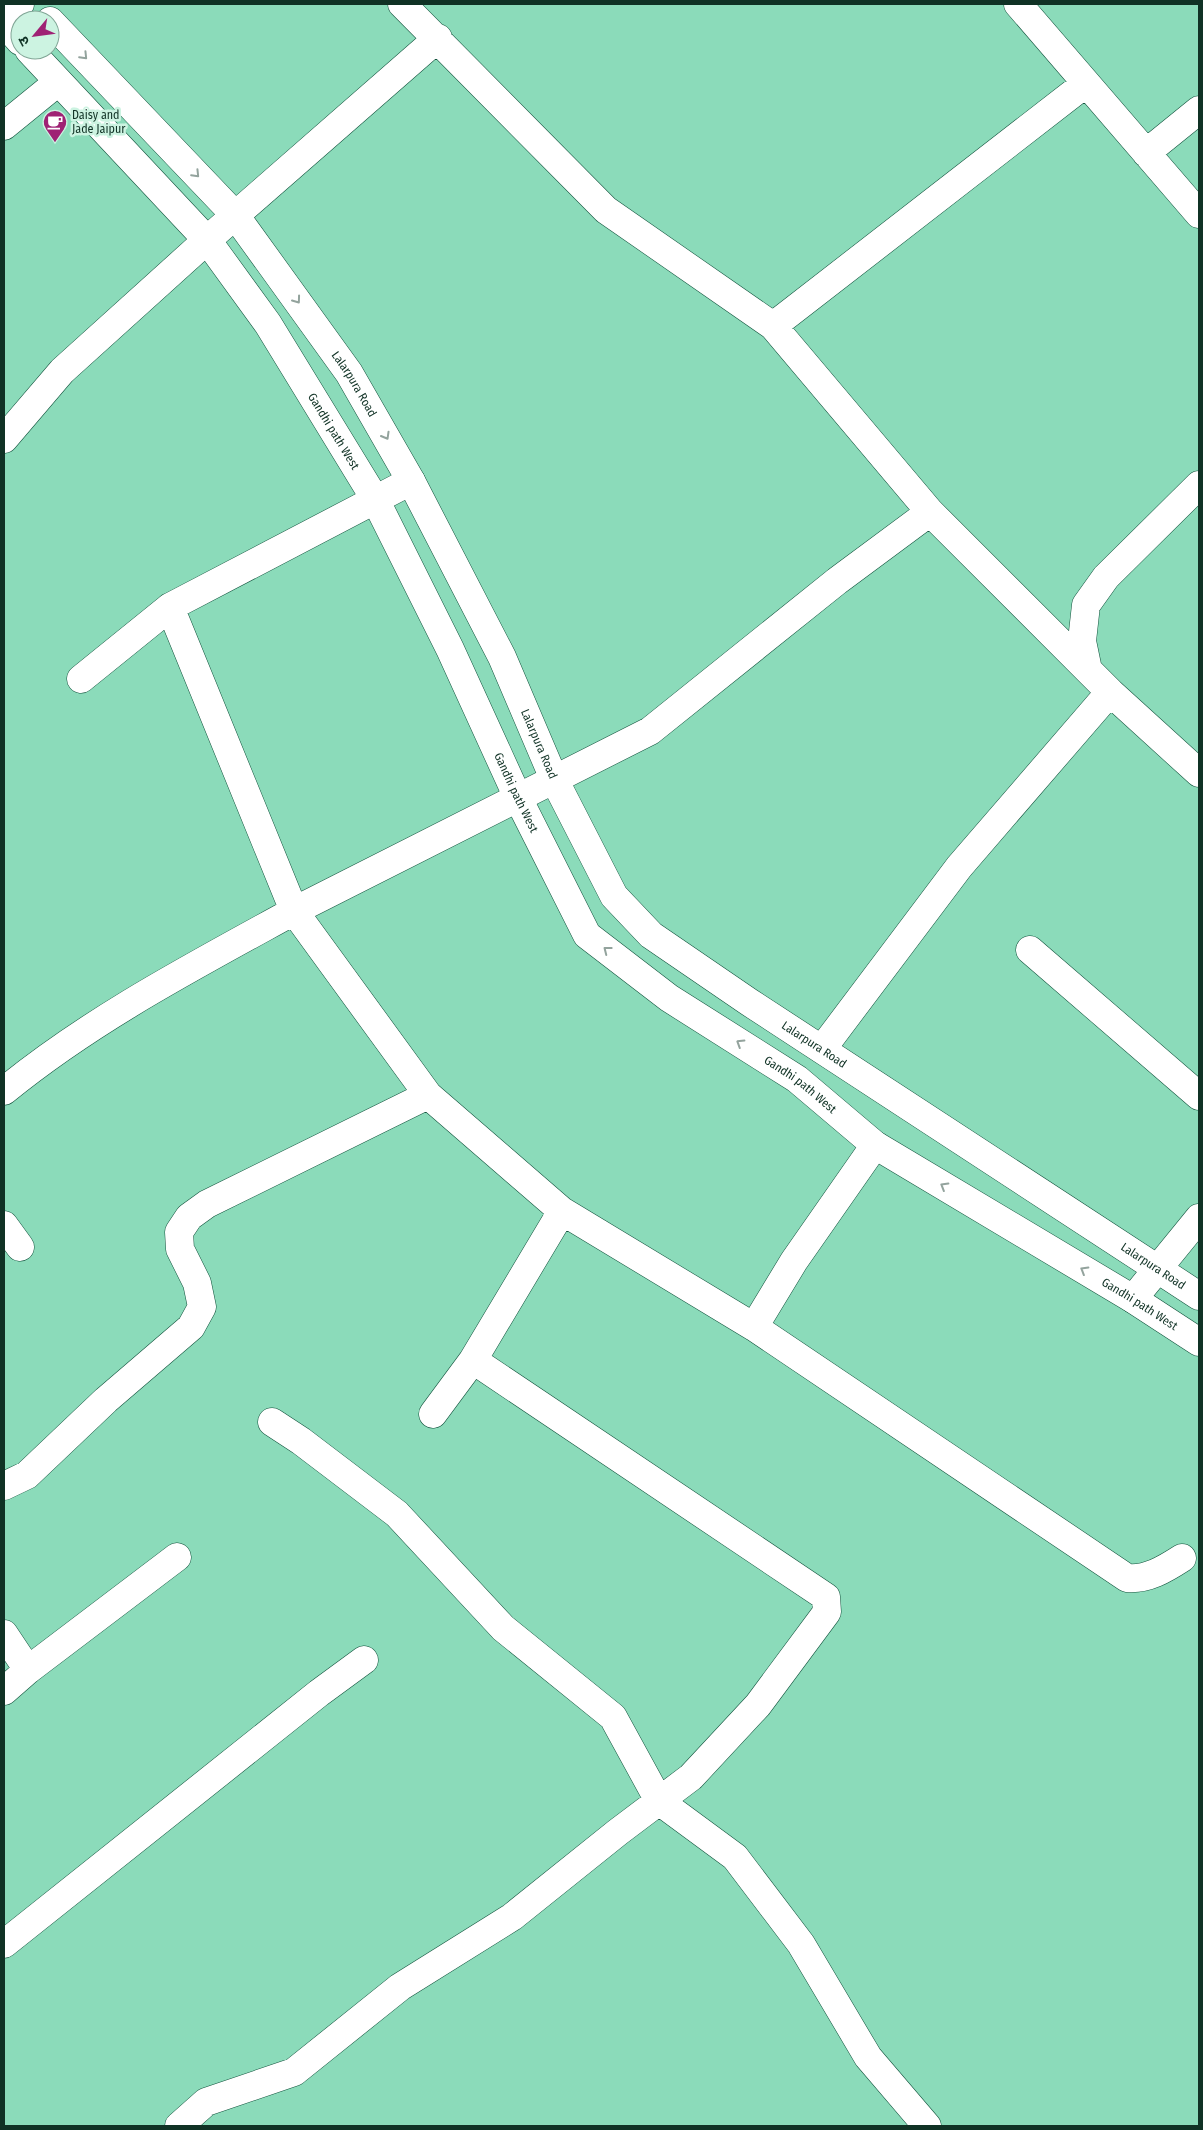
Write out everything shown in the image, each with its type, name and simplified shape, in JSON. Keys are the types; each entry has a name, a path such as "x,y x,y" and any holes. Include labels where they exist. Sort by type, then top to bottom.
{"street":[{"path":"4,21 20,4"},
{"path":"402,4 438,38 606,210 774,326 930,512 1110,692 1199,773"},
{"path":"1018,4 1199,214"},
{"name":"Lalarpura Road","path":"60,31 235,215 349,373 411,481 502,657 554,779 614,896 651,935 1199,1296"},
{"path":"4,439 62,371 235,215 438,38"},
{"name":"Gandhi path West","path":"38,60 207,240 268,324 375,499 450,650 518,798 587,935 669,998 797,1079 876,1145 1133,1299 1199,1342"},
{"path":"4,126 58,82"},
{"path":"774,326 1086,84"},
{"path":"1146,153 1199,110"},
{"path":"80,679 170,607 411,481"},
{"path":"1088,670 1082,641 1086,605 1106,577 1199,485"},
{"path":"4,1091 42,1060 154,988 294,911 650,731 837,581 930,512"},
{"path":"170,607 294,911 428,1095 562,1211 754,1327 1127,1578 1138,1580 1161,1571 1182,1558"},
{"path":"822,1049 959,867 1110,692"},
{"path":"1030,950 1199,1096"},
{"path":"4,1486 27,1475 106,1400 191,1327 202,1307 197,1283 180,1250 179,1232 189,1217 207,1204 428,1095"},
{"path":"754,1327 794,1261 876,1145"},
{"path":"433,1414 473,1360 562,1211"},
{"path":"1133,1299 1199,1218"},
{"path":"4,1224 20,1247"},
{"path":"179,2126 206,2102 294,2072 400,1987 512,1918 691,1777 758,1705 827,1612 826,1598 473,1360"},
{"path":"272,1422 301,1441 397,1514 504,1628 613,1717 659,1801 735,1858 801,1944 868,2057 927,2126"},
{"path":"4,1691 28,1670 177,1557"},
{"path":"4,1634 28,1670"},
{"path":"4,1944 312,1699 364,1660"}],"place":[{"name":"Daisy and Jade Jaipur","path":"55,143"}]}
